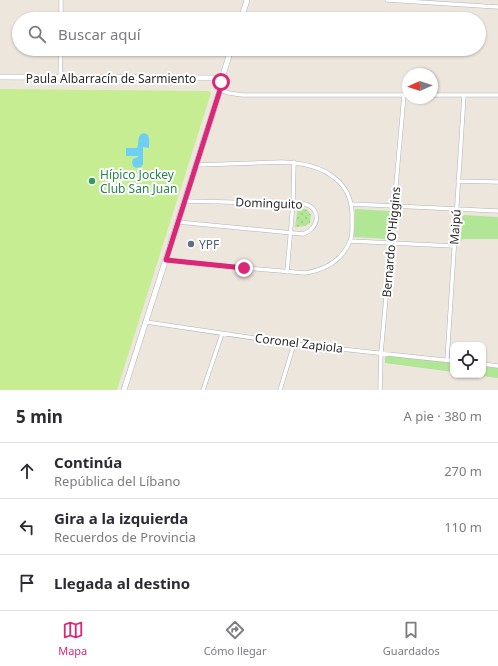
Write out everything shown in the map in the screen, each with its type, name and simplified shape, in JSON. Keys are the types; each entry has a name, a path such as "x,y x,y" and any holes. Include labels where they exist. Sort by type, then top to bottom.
{"main road":[{"path":"243,12 247,0"},
{"path":"124,390 220,90 229,56"},
{"name":"Paula Albarracín de Sarmiento","path":"0,77 222,78"}],"street":[{"path":"61,0 61,12"},
{"path":"387,0 452,2 498,7"},
{"path":"60,77 61,56"},
{"path":"220,90 242,95 402,95"},
{"path":"438,95 498,95"},
{"name":"Maipú","path":"447,360 464,95"},
{"name":"Bernardo O'Higgins","path":"380,390 381,353 405,104"},
{"path":"288,272 293,203 294,162"},
{"path":"166,260 305,274 326,268 335,262 344,252 350,241 353,212 349,195 344,187 330,174 316,167 294,162 196,165"},
{"path":"458,181 498,182"},
{"name":"Dominguito","path":"178,222 303,234 314,227 317,216 315,210 305,204 185,201"},
{"path":"352,204 498,211"},
{"path":"350,241 454,246"},
{"name":"Coronel Zapiola","path":"146,322 294,344 450,360"},
{"path":"203,390 222,334"},
{"path":"280,390 294,344"},
{"path":"486,364 498,366"}],"green space":[{"name":"Hípico Jockey Club San Juan","path":"0,89 209,91 211,93 117,390 0,390"},
{"path":"298,206 307,210 311,215 310,223 305,226 295,227"},
{"path":"355,209 390,211 388,239 354,237"},
{"path":"464,215 498,217 498,239 463,239 460,242 462,217"},
{"path":"387,355 450,363 450,372 385,363 385,357"},
{"path":"486,366 498,368 498,378 486,376"}],"water":[{"path":"144,133 149,137 149,148 143,147 143,164 141,167 136,168 133,166 132,162 133,159 138,156 126,156 126,148 137,148 139,137"}],"place":[{"name":"Hípico Jockey Club San Juan","path":"92,181"},
{"name":"YPF","path":"191,244"}],"route":[{"path":"221,82 220,90 166,260 244,268"}]}
